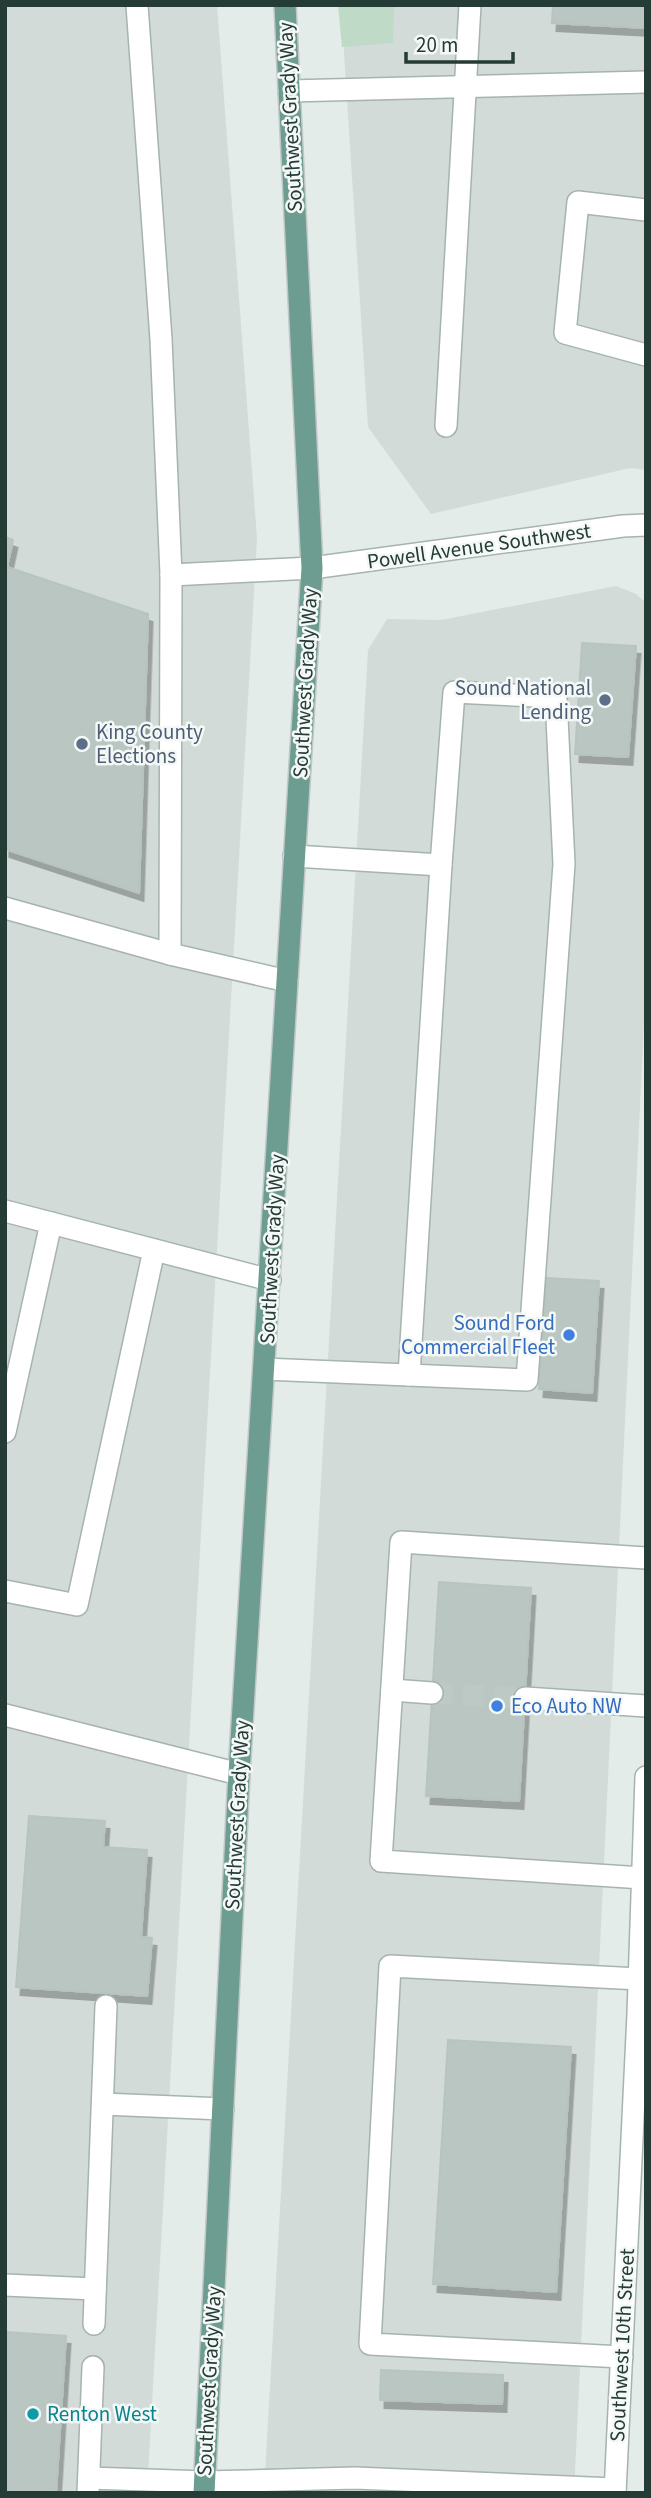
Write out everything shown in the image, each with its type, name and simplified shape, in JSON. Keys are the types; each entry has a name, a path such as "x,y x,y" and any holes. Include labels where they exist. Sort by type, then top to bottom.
{"main road":[{"name":"Southwest Grady Way","path":"204,2487 239,1774 312,568 285,5"}],"street":[{"path":"137,5 160,326 171,575 170,954"},
{"path":"446,426 470,5"},
{"path":"289,91 646,82"},
{"path":"646,210 578,202 565,333 646,355"},
{"name":"Powell Avenue Southwest","path":"171,575 312,568 624,526 646,526"},
{"path":"264,1368 409,1375 527,1380 564,864 556,697 454,691 409,1375"},
{"path":"295,856 441,865"},
{"path":"5,908 170,954 287,981"},
{"path":"5,1211 270,1280"},
{"path":"5,1432 51,1223"},
{"path":"5,1591 77,1605 154,1250"},
{"path":"643,1878 381,1861 401,1542 646,1558"},
{"path":"392,1690 432,1693"},
{"path":"525,1698 646,1706"},
{"path":"5,1715 239,1774"},
{"name":"Southwest 10th Street","path":"615,2491 642,2015 639,1979 646,1777"},
{"path":"622,2357 370,2344 390,1966 639,1979"},
{"path":"94,2324 106,2006"},
{"path":"103,2104 223,2109"},
{"path":"5,2285 95,2289"},
{"path":"93,2367 88,2485 354,2485 615,2491"}],"shaded area":[{"path":"5,5 217,5 257,538 147,2493 5,2493"},
{"path":"341,5 646,5 646,470 630,468 431,514 368,427"},
{"path":"616,586 636,594 646,603 646,980 574,2493 264,2493 368,650 387,619 441,620"}],"green space":[{"path":"338,5 394,5 393,43 342,47"}],"building":[{"path":"553,5 646,5 646,28 552,23"},
{"path":"5,537 13,540 7,567 148,614 139,893 5,849"},
{"name":"Sound National Lending","path":"582,643 636,646 628,757 575,754"},
{"name":"Sound Ford Commercial Fleet","path":"546,1278 599,1281 592,1393 539,1389"},
{"path":"439,1582 531,1588 519,1801 426,1796"},
{"path":"29,1816 105,1821 103,1847 147,1850 141,1937 152,1938 147,1996 16,1987"},
{"path":"448,2040 571,2047 556,2292 433,2284"},
{"name":"Renton West","path":"5,2332 66,2336 56,2493 5,2493"},
{"path":"381,2370 503,2375 502,2404 380,2400"}],"tunnel":[{"path":"432,1693 525,1698"}],"place":[{"name":"Sound National Lending","path":"605,700"},
{"name":"King County Elections","path":"82,744"},
{"name":"Sound Ford Commercial Fleet","path":"569,1335"},
{"name":"Eco Auto NW","path":"497,1706"},
{"name":"Renton West","path":"33,2414"}]}
